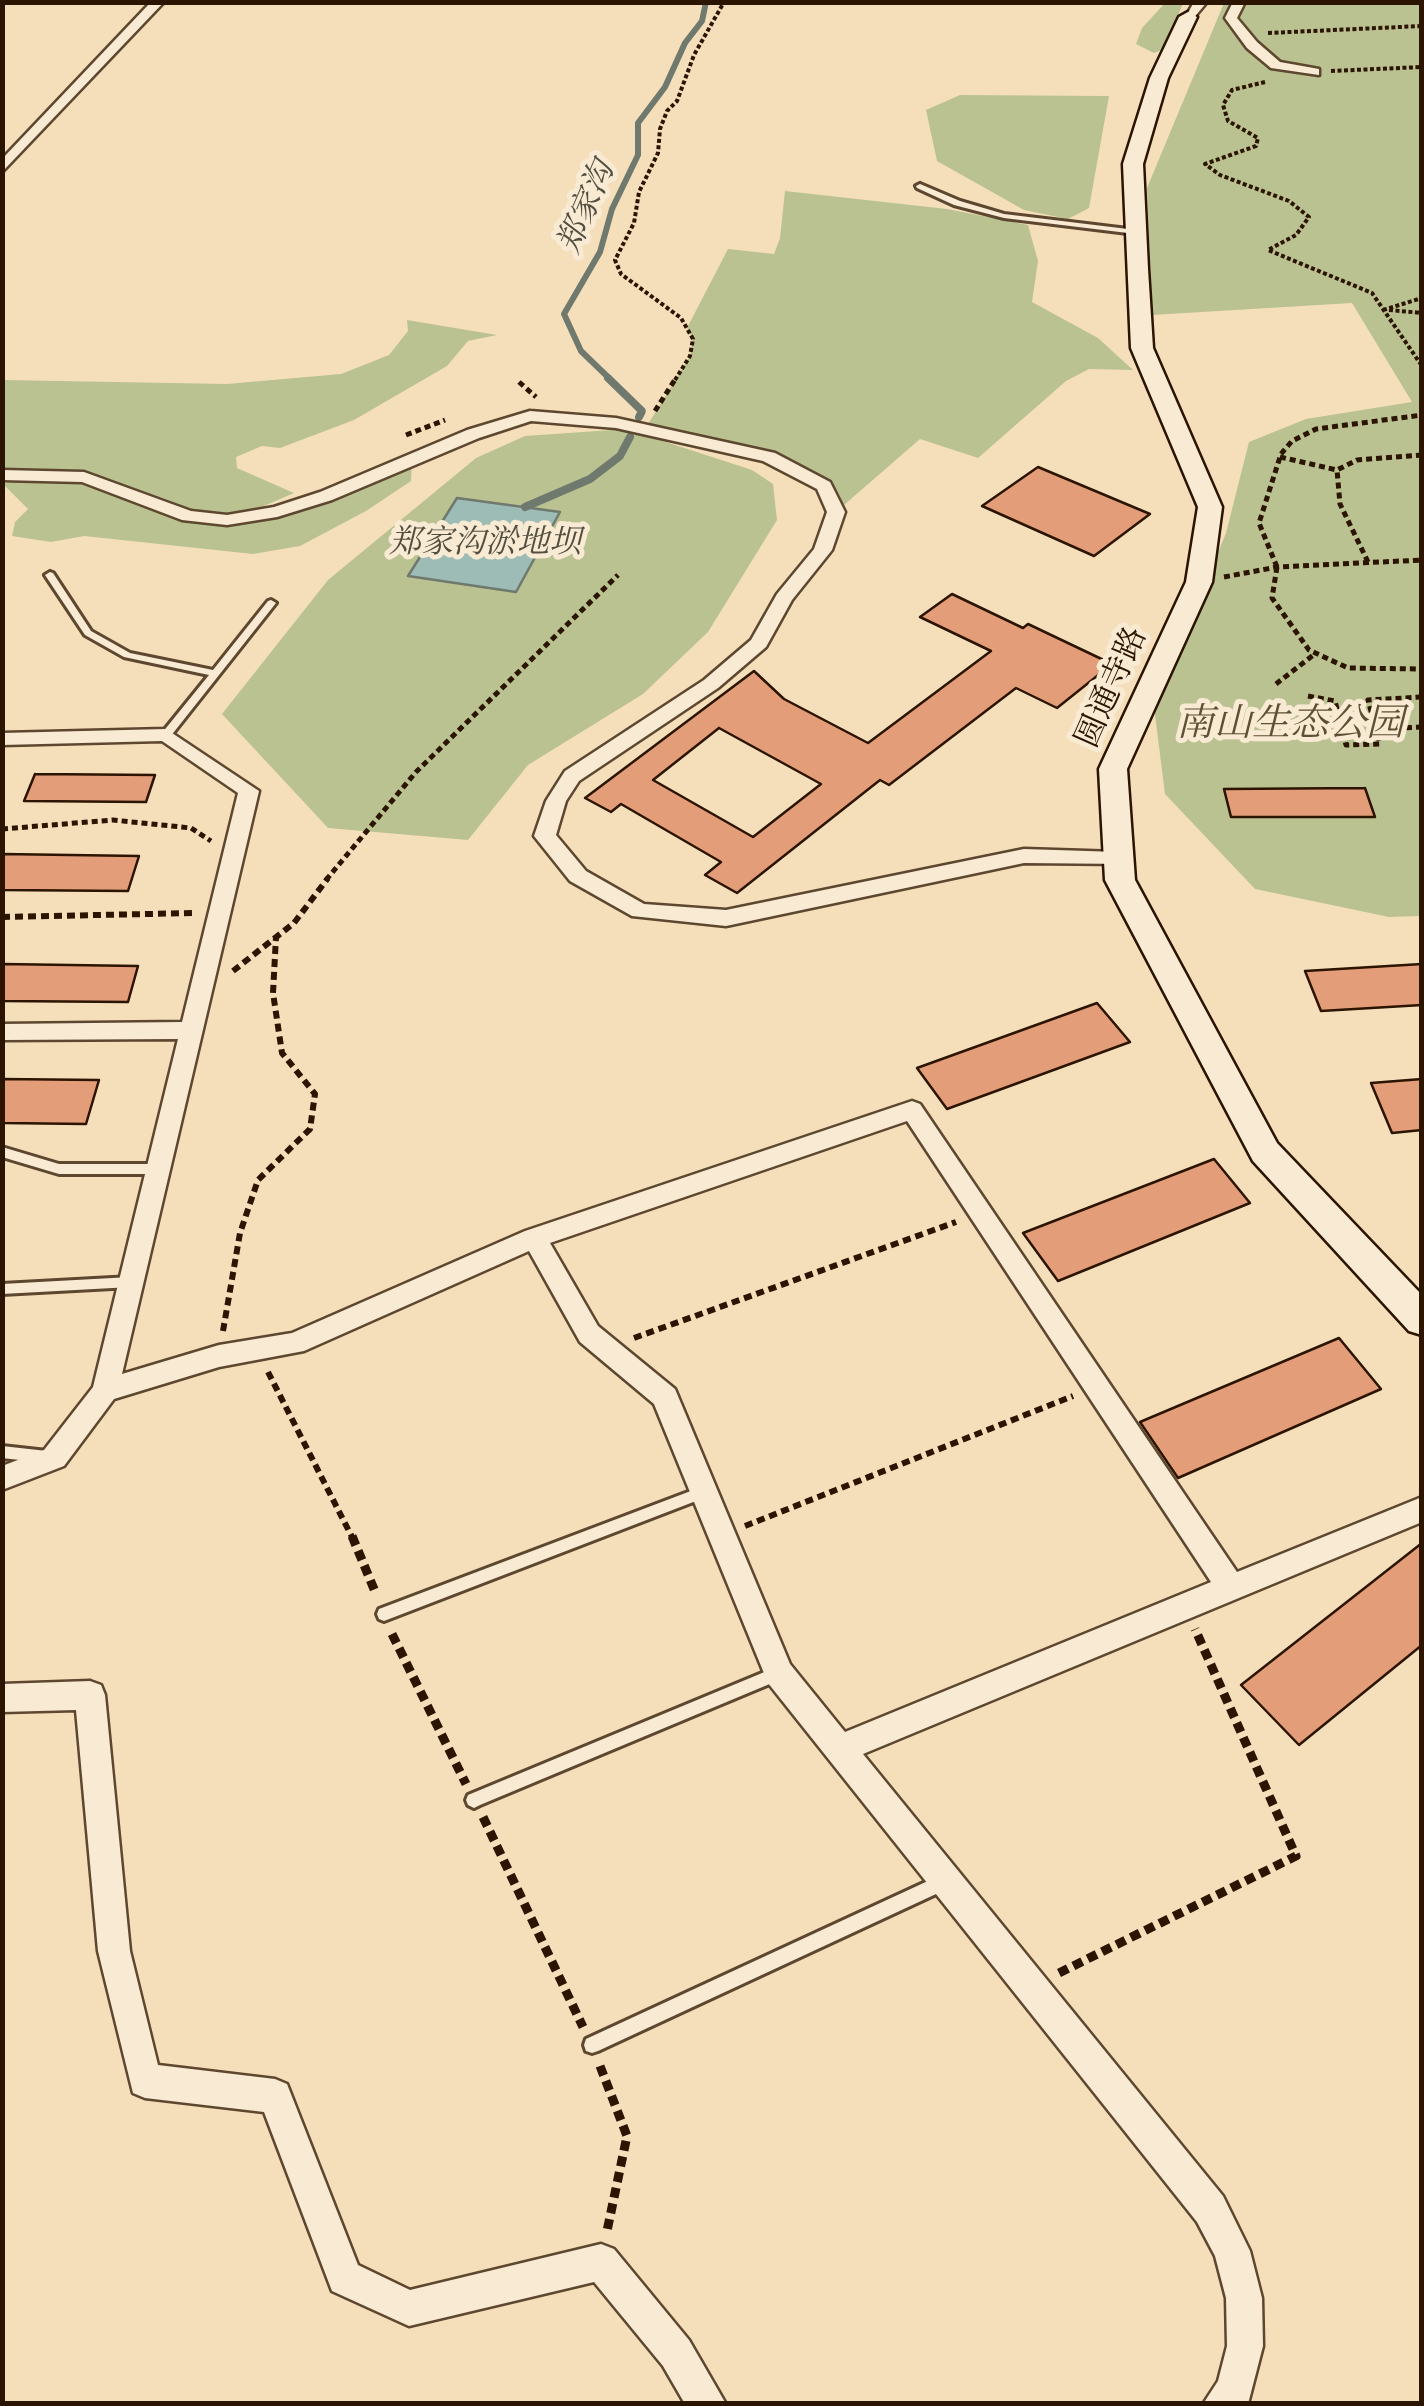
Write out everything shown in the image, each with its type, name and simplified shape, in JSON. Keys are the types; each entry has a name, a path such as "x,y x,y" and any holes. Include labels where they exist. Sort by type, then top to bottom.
{"street":[{"path":"2,168 158,2"},
{"path":"1240,2 1231,18 1244,35 1276,65 1314,72"},
{"name":"圆通寺路","path":"1194,7 1159,78 1133,164 1142,348 1210,507 1199,582 1113,769 1120,880 1265,1152 1422,1320"},
{"path":"2,474 84,477 188,516 228,520 277,512 326,496 472,434 530,416 583,418 769,457 824,486 836,512 822,550 784,598 759,643 711,684 572,776 556,801 545,836 578,876 640,911 726,918 1024,856 1118,860"},
{"path":"2,739 166,735 249,791 105,1391 54,1458 2,1478"},
{"path":"2,1032 192,1030"},
{"path":"105,1391 219,1356 295,1343 534,1238 912,1110 1231,1587"},
{"path":"534,1238 589,1334 664,1397 778,1674 1210,2209 1232,2251 1244,2298 1245,2346 1234,2391 1222,2404"},
{"path":"839,1749 1422,1508"},
{"path":"2,1698 90,1695 114,1952 146,2081 275,2096 345,2278 409,2308 601,2262 676,2353 707,2404"}],"lane":[{"path":"920,186 957,203 1004,216 1136,232"},
{"path":"50,575 88,632 126,655 215,673"},
{"path":"166,735 271,603"},
{"path":"2,1152 59,1169 158,1170"},
{"path":"2,1289 131,1282"},
{"path":"2,1452 54,1458"},
{"path":"384,1614 704,1492"},
{"path":"474,1800 778,1674"},
{"path":"592,2045 946,1881"}],"path":[{"path":"645,429 690,356 694,339 681,318 622,274 616,260 658,153 660,129 667,111 677,101 694,55 724,2"},
{"path":"1244,35 1422,26"},
{"path":"1422,67 1314,72 1299,80 1256,82 1232,90 1223,105 1228,120 1258,138 1256,146 1205,164 1220,176 1289,201 1309,217 1296,235 1268,250 1372,293 1422,366"},
{"path":"1383,310 1422,298"},
{"path":"1383,310 1422,313"},
{"path":"1422,415 1316,428 1292,441 1280,457 1259,523 1277,568 1272,598 1309,650 1348,668 1422,669"},
{"path":"1280,457 1337,470 1358,460 1421,456"},
{"path":"1337,470 1340,504 1368,562"},
{"path":"1199,582 1277,568 1422,560"},
{"path":"199,998 294,922 350,847 416,772 618,575"},
{"path":"1276,684 1316,654"},
{"path":"1308,696 1336,701 1346,745 1380,744 1368,700 1422,697"},
{"path":"1376,728 1422,726"},
{"path":"2,829 114,820 191,828 234,854"},
{"path":"2,917 220,912"},
{"path":"219,1356 240,1233 258,1180 310,1129 315,1094 282,1053 273,992 276,936"},
{"path":"606,1348 981,1213"},
{"path":"722,1535 1098,1386"},
{"path":"1031,1987 1296,1856 1185,1607"}],"green space":[{"path":"1165,3 1183,3 1165,49 1154,53 1136,44 1142,28"},
{"name":"南山生态公园","path":"1224,3 1421,3 1421,916 1389,917 1255,889 1165,794 1154,707 1226,533 1249,442 1306,419 1412,402 1352,303 1152,315 1147,188"},
{"path":"960,95 1109,96 1089,208 1068,219 1024,210 937,161 926,110"},
{"path":"785,191 947,209 1028,225 1038,261 1032,302 1098,338 1133,370 1089,369 1066,381 978,458 920,439 836,512 824,486 769,457 645,429 690,356 693,339 687,328 728,249 774,254 780,238"},
{"path":"407,320 497,335 468,341 447,366 354,420 280,448 262,446 236,457 237,468 294,493 257,509 227,514 192,510 100,481 188,516 228,520 277,512 412,461 411,481 366,511 300,546 253,554 84,536 51,542 12,536 15,522 28,509 3,484 27,476 3,475 3,380 227,384 341,374 389,355 408,331"},
{"path":"626,429 752,470 773,484 777,520 708,632 643,694 528,765 468,840 328,828 222,714 328,580 476,458 525,436"}],"water":[{"name":"郑家沟淤地坝","path":"457,498 560,512 516,592 408,576"}],"building":[{"path":"1038,467 1150,514 1094,556 982,506"},
{"path":"952,594 1112,664 1057,708 1016,688 889,785 880,780 737,893 705,875 721,862 621,804 611,812 585,798 754,671 784,699 868,743 991,651 920,617","holes":["719,728 821,784 753,837 653,780"]},
{"path":"35,774 155,775 146,802 24,801"},
{"path":"1365,788 1375,817 1231,817 1224,789"},
{"path":"2,854 139,856 128,891 2,890"},
{"path":"2,964 138,966 128,1002 2,1001"},
{"path":"1422,964 1422,1005 1321,1011 1305,971"},
{"path":"1097,1003 1130,1042 947,1109 917,1068"},
{"path":"2,1079 99,1080 86,1124 2,1123"},
{"path":"1422,1079 1422,1130 1392,1133 1371,1083"},
{"path":"1214,1159 1250,1203 1058,1281 1023,1233"},
{"path":"1339,1338 1381,1389 1178,1478 1140,1422"},
{"path":"1422,1543 1422,1645 1299,1745 1241,1685"}],"waterway":[{"name":"郑家沟","path":"611,380 581,351 564,314 600,252 612,209 638,155 638,123 665,87 685,43 702,21 706,2"},
{"name":"郑家沟","path":"608,378 642,411 639,417"},
{"name":"郑家沟","path":"525,507 590,479 620,456 630,437"}]}
